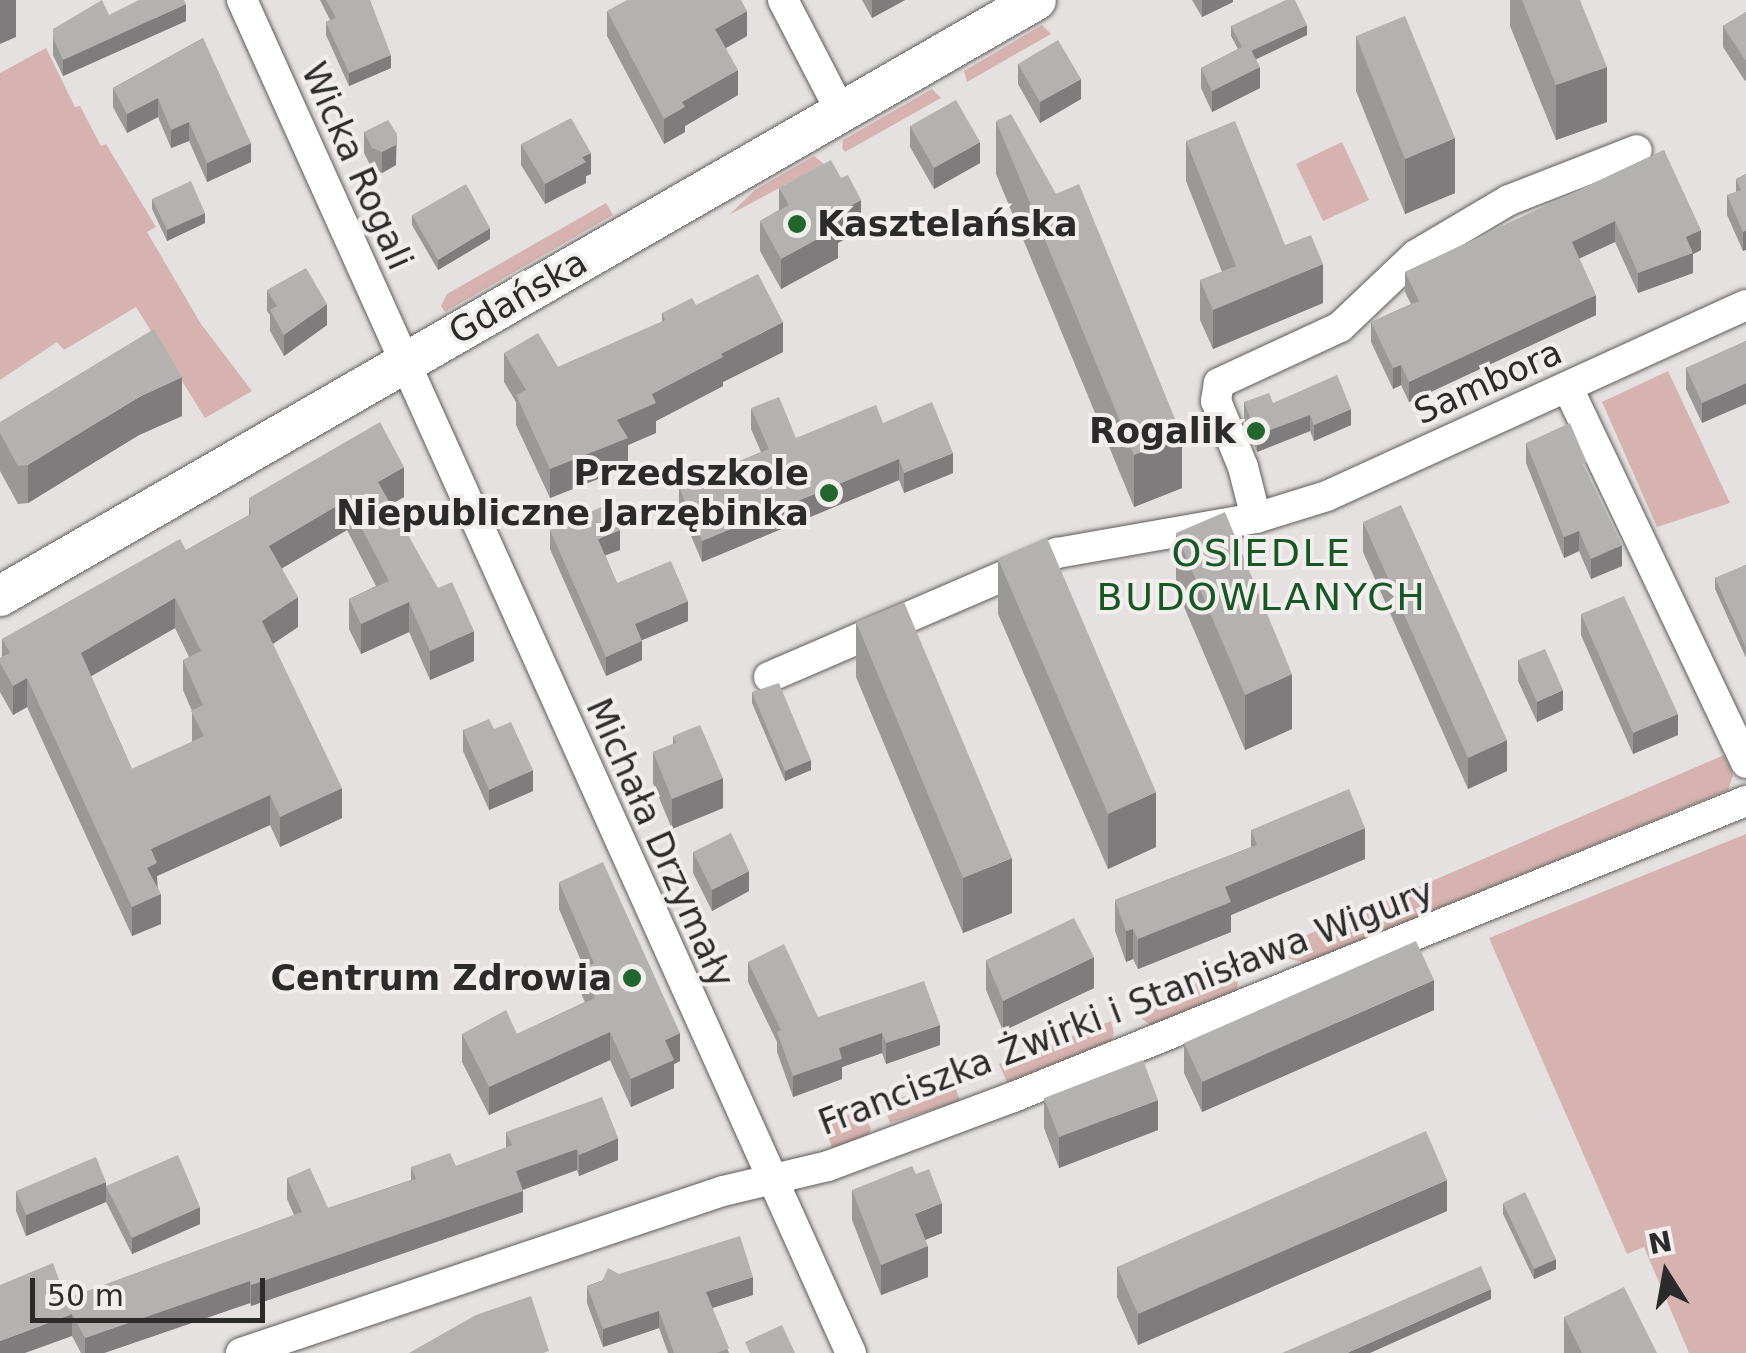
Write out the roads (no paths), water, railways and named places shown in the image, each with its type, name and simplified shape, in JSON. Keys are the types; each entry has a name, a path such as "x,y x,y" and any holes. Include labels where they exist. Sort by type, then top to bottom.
{"main road":[{"name":"Gdańska","path":"0,596 1036,0"}],"street":[{"name":"Wicka Rogali","path":"242,0 405,362"},
{"path":"783,0 840,110"},
{"path":"1256,518 1244,467 1216,401 1219,383 1340,327 1416,255 1509,200 1637,150"},
{"name":"Sambora","path":"768,677 1056,553 1256,518 1326,496 1746,305"},
{"name":"Michała Drzymały","path":"405,362 851,1353"},
{"path":"1568,388 1746,763"},
{"name":"Franciszka Żwirki i Stanisława Wigury","path":"240,1353 769,1178 828,1166 1012,1098 1746,802"}],"place":[{"name":"Kasztelańska","path":"797,224"},
{"name":"Rogalik","path":"1256,431"},
{"name":"Przedszkole Niepubliczne Jarzębinka","path":"829,493"},
{"name":"Centrum Zdrowia","path":"632,978"}],"district":[{"name":"OSIEDLE BUDOWLANYCH","path":"1262,576"}]}
